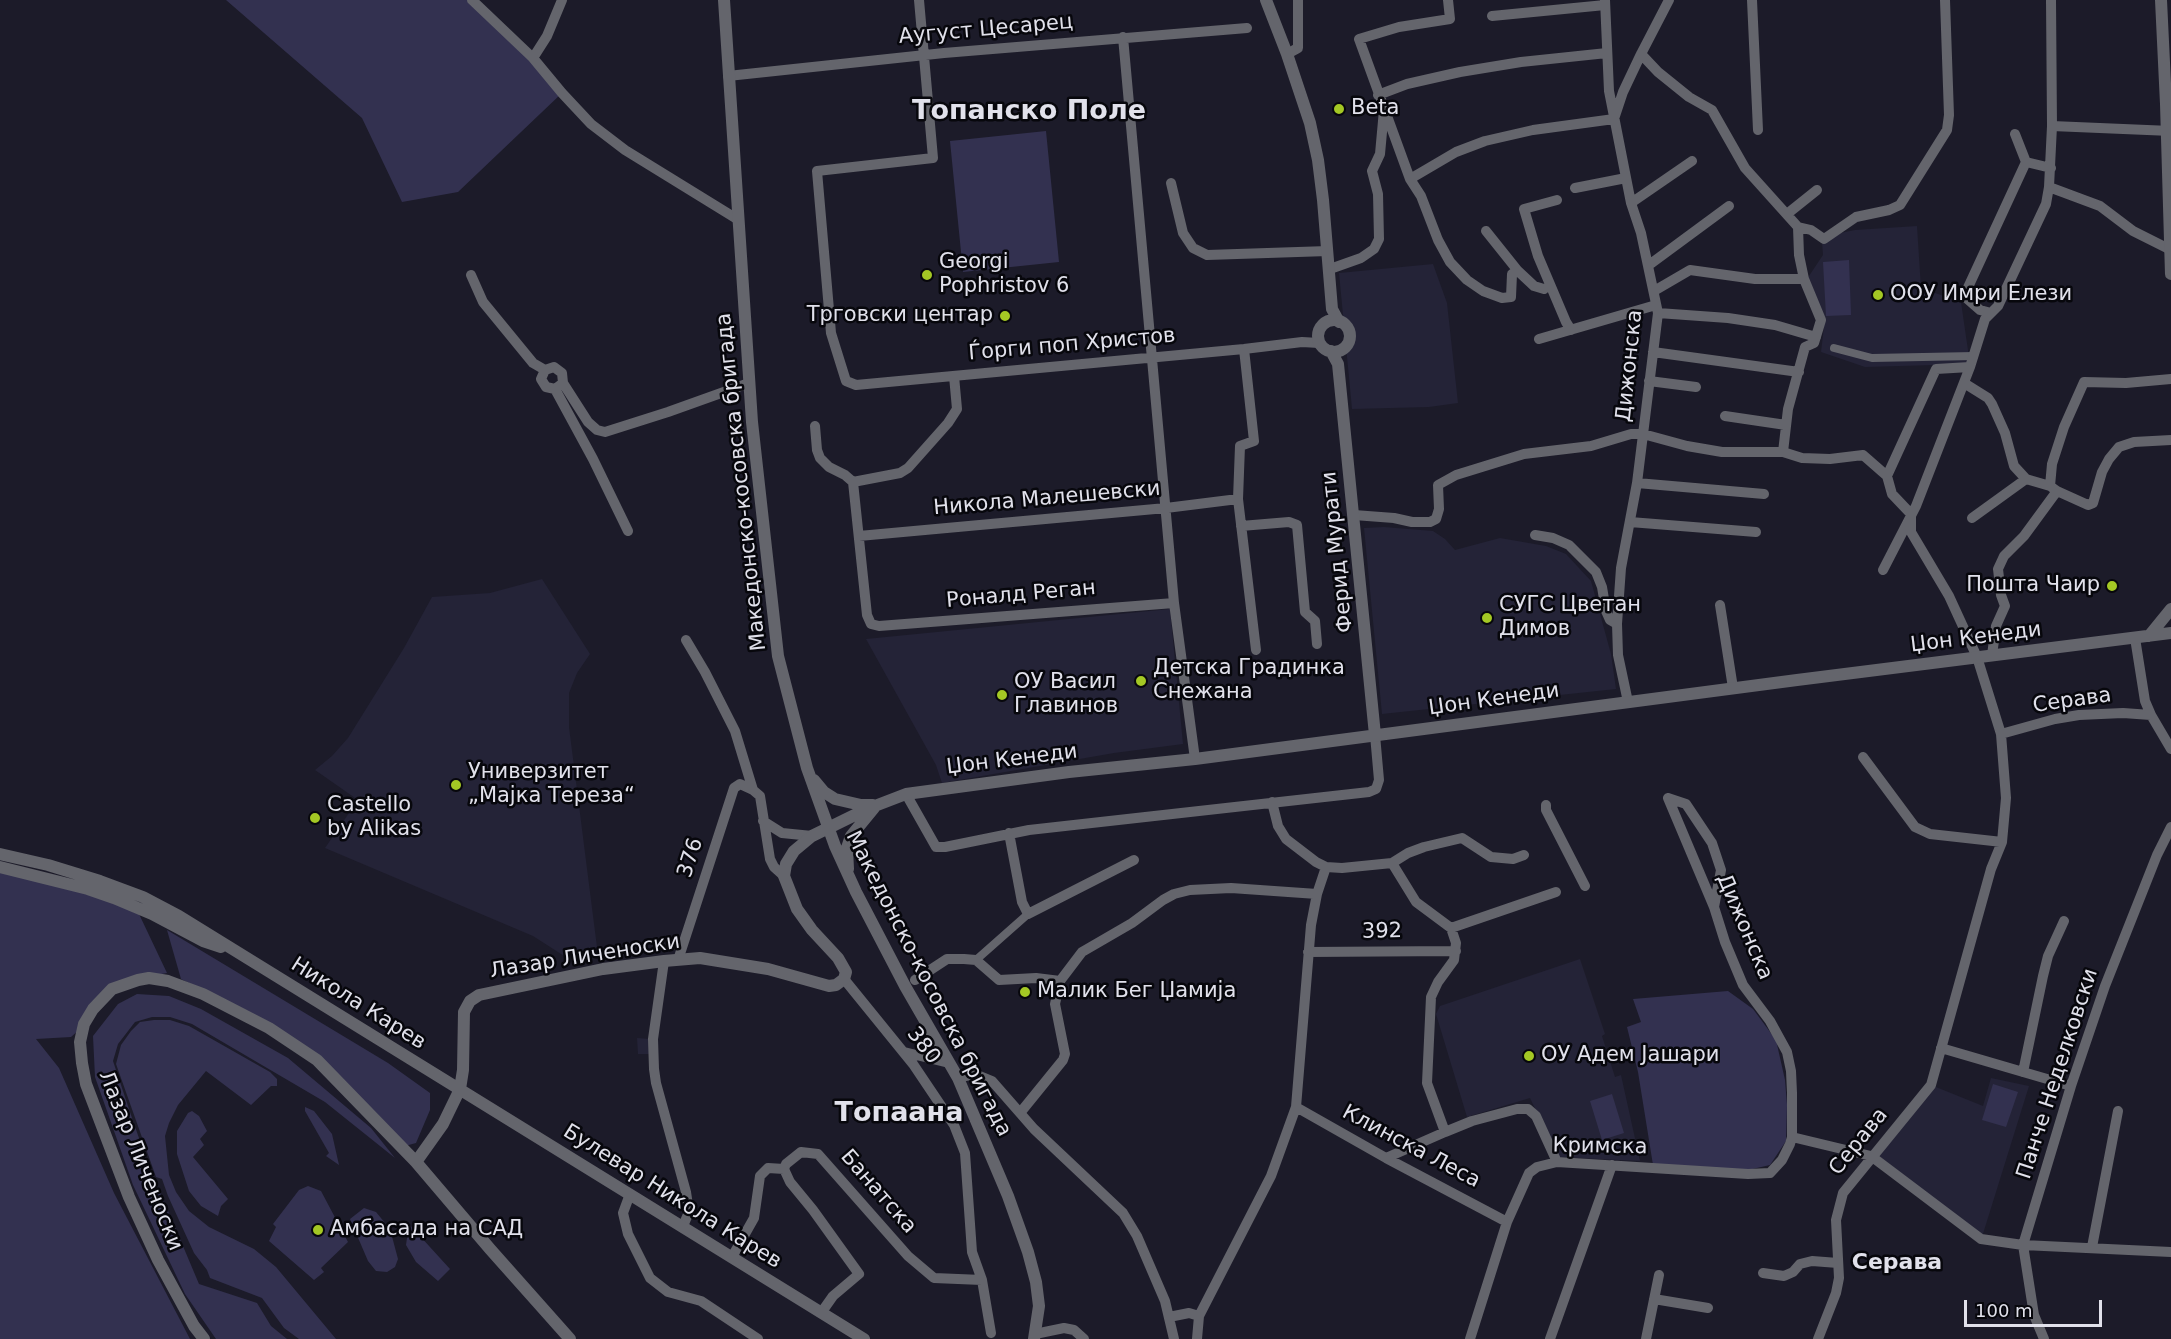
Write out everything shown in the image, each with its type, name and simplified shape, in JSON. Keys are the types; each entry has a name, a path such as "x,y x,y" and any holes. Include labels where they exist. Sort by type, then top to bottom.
{"street":[{"path":"472,0 532,58 591,124 625,150 737,219"},
{"path":"532,58 547,36 562,0"},
{"name":"Македонско-косовска бригада","path":"724,0 749,383 778,656 809,774 850,881 905,986 958,1078 1008,1196 1036,1282 1039,1306 1035,1337"},
{"path":"919,0 925,55"},
{"path":"1266,0 1310,123 1316,151 1330,268 1333,322 1319,338 1323,347 1337,351 1350,340 1350,334 1345,325 1333,322"},
{"path":"1287,54 1298,48 1298,0"},
{"path":"1448,0 1450,19 1399,27 1359,39 1410,179 1421,196 1438,240 1450,262 1467,280 1483,291 1502,298 1512,297 1512,274 1518,271"},
{"path":"1410,179 1456,152 1485,141 1533,130 1614,118 1623,92 1669,0"},
{"path":"1752,0 1758,130"},
{"path":"1641,54 1689,98 1712,110 1745,168 1798,226 1824,239 1856,217 1889,210 1900,205 1947,130 1949,115 1945,0"},
{"path":"1883,570 1905,532 1916,506 1964,383 1985,319 1998,306 2046,204 2051,168 2051,0"},
{"path":"2161,0 2169,131 2171,274"},
{"path":"1492,16 1605,2"},
{"name":"Дижонска","path":"1605,2 1609,91 1631,203 1649,265 1657,309 1637,483 1621,568 1617,624 1618,655 1629,702"},
{"name":"Аугуст Цесарец","path":"728,76 925,55 1247,28"},
{"path":"1123,37 1174,603 1195,759"},
{"path":"1378,94 1418,81 1460,72 1521,62 1607,53"},
{"name":"Ѓорги поп Христов","path":"925,55 933,158 817,171 831,333 846,381 856,385 1244,349 1319,338"},
{"path":"1330,268 1361,258 1374,249 1380,239 1378,194 1372,171 1380,154 1385,106"},
{"path":"2052,126 2169,131"},
{"path":"1991,313 1980,310 1964,296 2026,162 2015,134"},
{"path":"1631,203 1692,161"},
{"path":"2026,162 2051,168"},
{"path":"1575,188 1626,178"},
{"path":"1171,183 1183,233 1193,248 1207,255 1328,251"},
{"path":"2049,187 2100,206 2133,231 2169,249"},
{"path":"1787,214 1817,190"},
{"path":"1557,200 1524,210 1538,256 1556,301 1571,330"},
{"path":"1649,265 1729,206"},
{"path":"1798,226 1799,255 1804,279 1821,320 1818,342"},
{"path":"1486,231 1518,271 1534,286 1544,289"},
{"path":"1654,291 1690,270 1755,279 1804,279"},
{"path":"1536,271 1544,289 1556,301"},
{"path":"471,275 483,302 534,363 545,370"},
{"path":"1539,339 1657,309 1775,325 1818,342"},
{"path":"1783,452 1788,409 1805,348 1818,342"},
{"path":"1834,348 1872,358 1972,361"},
{"path":"1244,349 1254,441 1240,446 1238,499 1256,650"},
{"name":"Ферид Мурати","path":"1337,351 1375,735"},
{"path":"1653,352 1799,372"},
{"path":"1887,476 1936,369 1972,361"},
{"path":"559,386 546,387 541,379 545,370 554,367 562,373 559,386 628,531"},
{"path":"853,482 888,477 908,468 948,423 957,409 954,376"},
{"path":"1992,655 1996,626 2005,606 2001,596 1998,569 2004,556 2024,536 2054,488 2052,464 2064,427 2084,382 2126,383 2171,379"},
{"path":"1649,381 1696,387"},
{"path":"559,386 588,422 597,430 605,432 749,383"},
{"path":"1964,383 1988,398 2005,433 2014,466 2026,479 2054,488 2088,506 2093,503 2102,472 2109,459 2120,447 2134,441 2171,440"},
{"path":"1725,416 1786,425"},
{"path":"815,426 816,450 820,458 853,482 860,536"},
{"path":"1354,515 1430,522 1436,519 1439,509 1438,485 1456,475 1524,454 1591,446 1631,434 1643,434 1687,446 1722,452 1783,452 1802,458 1830,459 1863,455 1887,476 1892,494 1911,514"},
{"path":"1972,518 2026,479"},
{"path":"1637,483 1764,494"},
{"name":"Никола Малешевски","path":"860,536 1166,508 1238,499"},
{"name":"Серава","path":"1818,1339 1836,1293 1839,1278 1836,1220 1843,1193 1930,1085 1991,869 2002,842 2006,798 2001,734 1977,657 1949,596 1911,532 1911,514"},
{"path":"1241,526 1289,522 1297,525 1305,612 1315,621 1317,645"},
{"path":"1630,522 1756,532"},
{"path":"1535,535 1553,538 1569,545 1596,572 1602,587 1606,611 1610,620 1617,624"},
{"name":"Роналд Реган","path":"860,536 867,615 871,624 879,626 1174,603"},
{"path":"1720,605 1733,688"},
{"path":"2149,636 2171,609"},
{"name":"Џон Кенеди","path":"828,827 906,794 2171,633"},
{"path":"2135,638 2145,701 2171,749"},
{"path":"686,640 735,731 753,790 760,796 770,859 774,867 784,876"},
{"name":"Серава","path":"2001,734 2055,718 2123,713 2151,715"},
{"path":"906,794 936,847 959,845 1009,833 1373,791 1378,786 1379,780 1375,735"},
{"path":"1863,757 1915,827 1930,834 2002,842"},
{"path":"809,774 824,792 835,799 861,805 877,805"},
{"name":"376","path":"678,960 734,788 740,784 753,790"},
{"name":"Дижонска","path":"1714,907 1721,870 1712,843 1686,804 1668,798 1714,907 1725,942 1743,985 1770,1021 1787,1052 1792,1082 1792,1137"},
{"path":"1272,802 1278,826 1286,839 1326,867 1342,868 1392,863 1424,847 1462,838 1491,857 1513,860 1524,855"},
{"path":"850,881 847,860 849,840 877,805"},
{"path":"1546,805 1546,810 1585,886"},
{"path":"763,821 783,832 812,836"},
{"path":"784,876 786,864 794,850 828,827"},
{"name":"Панче Неделковски","path":"2044,1339 2034,1316 2023,1245 2071,1086 2105,986 2157,855 2171,827"},
{"path":"1009,833 1020,894 1028,914"},
{"name":"Никола Карев","path":"0,854 76,873 143,897 195,925 460,1089"},
{"path":"976,960 1028,914 1134,860"},
{"path":"1392,863 1416,902 1451,928 1456,943 1454,960 1434,989 1430,1007 1427,1083 1445,1132"},
{"name":"Никола Карев","path":"0,867 88,889 114,898 152,914 203,941 236,952"},
{"path":"1197,1339 1199,1316 1271,1176 1296,1107 1308,952 1317,894 1326,867"},
{"name":"380","path":"784,876 791,897 801,915 843,965 846,972 844,979 904,1052 954,1125 965,1153 972,1252 982,1280 991,1333"},
{"path":"1020,1113 1064,1060 1065,1054 1055,1004 1060,981 1082,952 1132,923 1174,894 1190,890 1230,888 1317,894"},
{"path":"1451,928 1556,892"},
{"path":"2023,1072 2048,956 2064,921"},
{"name":"392","path":"1308,952 1456,951"},
{"name":"Лазар Личеноски","path":"204,1339 194,1326 158,1260 129,1197 86,1084 80,1042 84,1024 93,1009 112,989 149,978 168,981 203,994 270,1028 317,1060 417,1162 442,1124 460,1089 463,1070 463,1016 466,1006 475,997 484,993 603,969 700,958 768,969 829,986 836,985 844,979"},
{"path":"915,980 947,960 976,960 999,980 1036,978 1060,981"},
{"path":"664,961 653,1031 654,1069 686,1192 689,1212 683,1226"},
{"path":"1941,1047 2071,1086"},
{"path":"904,1052 949,1063"},
{"path":"958,1078 975,1074 992,1081 1020,1113 1123,1213 1165,1301 1174,1339"},
{"name":"Булевар Никола Карев","path":"460,1089 864,1339"},
{"name":"Клинска Леса","path":"1296,1107 1507,1222"},
{"path":"1386,1158 1472,1121 1517,1109 1528,1109 1536,1116 1557,1162"},
{"path":"2092,1247 2118,1112"},
{"path":"1792,1137 1871,1156 1981,1239 2023,1245 2171,1252"},
{"name":"Кримска","path":"1470,1339 1507,1222 1529,1173 1538,1167 1557,1162 1748,1174 1770,1173 1782,1160 1792,1137"},
{"name":"Банатска","path":"784,1169 786,1164 801,1152 818,1154 908,1256 934,1278 982,1280"},
{"path":"417,1162 570,1339"},
{"path":"1550,1339 1612,1165"},
{"path":"732,1257 754,1218 760,1176 768,1168 784,1169 790,1182 859,1274 833,1296 821,1313"},
{"path":"630,1194 623,1213 628,1234 650,1278 668,1292 701,1301 758,1339"},
{"path":"1763,1273 1784,1276 1793,1272 1800,1264 1812,1261 1838,1263"},
{"path":"1646,1339 1659,1275"},
{"path":"1654,1299 1708,1308"},
{"path":"1169,1317 1189,1314 1199,1316"},
{"path":"1035,1337 1064,1328 1074,1330 1084,1339"}],"shaded area":[{"path":"226,0 472,0 562,93 458,192 402,202 362,118"},
{"path":"1046,131 1059,262 963,272 950,141"},
{"name":"ООУ Имри Елези","path":"1917,226 1921,288 1961,302 1970,364 1865,367 1821,352 1825,318 1807,279 1823,255 1822,242 1835,234 1855,230"},
{"path":"1849,260 1851,315 1826,316 1823,262"},
{"path":"1433,264 1447,303 1458,403 1429,407 1352,409 1339,273"},
{"name":"СУГС Цветан Димов","path":"1384,527 1433,531 1455,550 1500,538 1546,546 1566,554 1591,581 1611,654 1616,689 1382,714 1364,528"},
{"name":"Универзитет „Мајка Тереза“","path":"542,579 590,654 577,673 569,693 569,727 598,955 572,961 533,936 325,848 358,800 315,770 348,738 404,648 432,597 490,593"},
{"name":"ОУ Васил Главинов","path":"1170,609 1183,744 1114,753 942,783 936,765 866,639"},
{"path":"0,871 95,895 139,914 167,973 114,983 80,1029 71,1037 36,1039 59,1068 114,1193 190,1339 0,1339"},
{"path":"167,930 388,1063 430,1093 430,1110 416,1143 405,1146 281,1030 181,979"},
{"name":"ОУ Адем Јашари","path":"1580,959 1605,1034 1602,1036 1615,1077 1621,1075 1640,1161 1558,1157 1530,1098 1467,1117 1436,1014 1440,1006"},
{"path":"1728,991 1753,1009 1776,1040 1785,1080 1786,1141 1770,1165 1748,1170 1653,1165 1638,1072 1627,1027 1641,1022 1633,999"},
{"path":"137,994 169,996 201,1009 288,1058 371,1128 395,1158 325,1102 192,1024 170,1017 152,1017 135,1022 118,1044 113,1061 132,1118 147,1161 199,1284 257,1303 271,1326 287,1339 216,1339 185,1294 133,1185 95,1077 93,1036 118,1004"},
{"path":"170,1020 189,1026 270,1072 277,1079 277,1086 271,1086 251,1105 206,1071 178,1105 169,1123 165,1136 169,1175 176,1192 189,1211 209,1227 254,1249 276,1267 336,1339 299,1339 284,1328 262,1298 210,1278 194,1253 162,1179 156,1177 116,1064 121,1045 131,1031 140,1022"},
{"path":"637,1038 650,1039 651,1054 638,1054"},
{"path":"1991,1078 2029,1086 1982,1237 1879,1156 1931,1085 1983,1106"},
{"path":"1993,1084 2018,1092 2006,1127 1982,1120"},
{"path":"1612,1094 1624,1133 1602,1140 1590,1101"},
{"path":"305,1107 314,1111 332,1134 339,1165 326,1156 329,1153 305,1111"},
{"path":"192,1111 199,1116 207,1131 200,1139 204,1145 193,1157 228,1199 221,1206 218,1216 201,1206 189,1191 177,1154 177,1131 188,1113"},
{"path":"308,1186 321,1191 348,1242 321,1268 324,1272 314,1280 269,1241 276,1227 273,1224 299,1190"},
{"path":"364,1208 376,1212 390,1229 398,1259 395,1267 387,1272 376,1271 368,1261 350,1219"},
{"path":"409,1224 450,1269 438,1281 416,1262 406,1245"}],"place":[{"name":"Beta","path":"1339,109"},
{"name":"Georgi Pophristov 6","path":"927,275"},
{"name":"ООУ Имри Елези","path":"1878,295"},
{"name":"Трговски центар","path":"1005,316"},
{"name":"Пошта Чаир","path":"2112,586"},
{"name":"СУГС Цветан Димов","path":"1487,618"},
{"name":"Детска Градинка Снежана","path":"1141,681"},
{"name":"ОУ Васил Главинов","path":"1002,695"},
{"name":"Универзитет „Мајка Тереза“","path":"456,785"},
{"name":"Castello by Alikas","path":"315,818"},
{"name":"Малик Бег Џамија","path":"1025,992"},
{"name":"ОУ Адем Јашари","path":"1529,1056"},
{"name":"Амбасада на САД","path":"318,1230"}],"district":[{"name":"Топанско Поле","path":"1029,112"},
{"name":"Топаана","path":"899,1114"},
{"name":"Серава","path":"1897,1263"}]}
